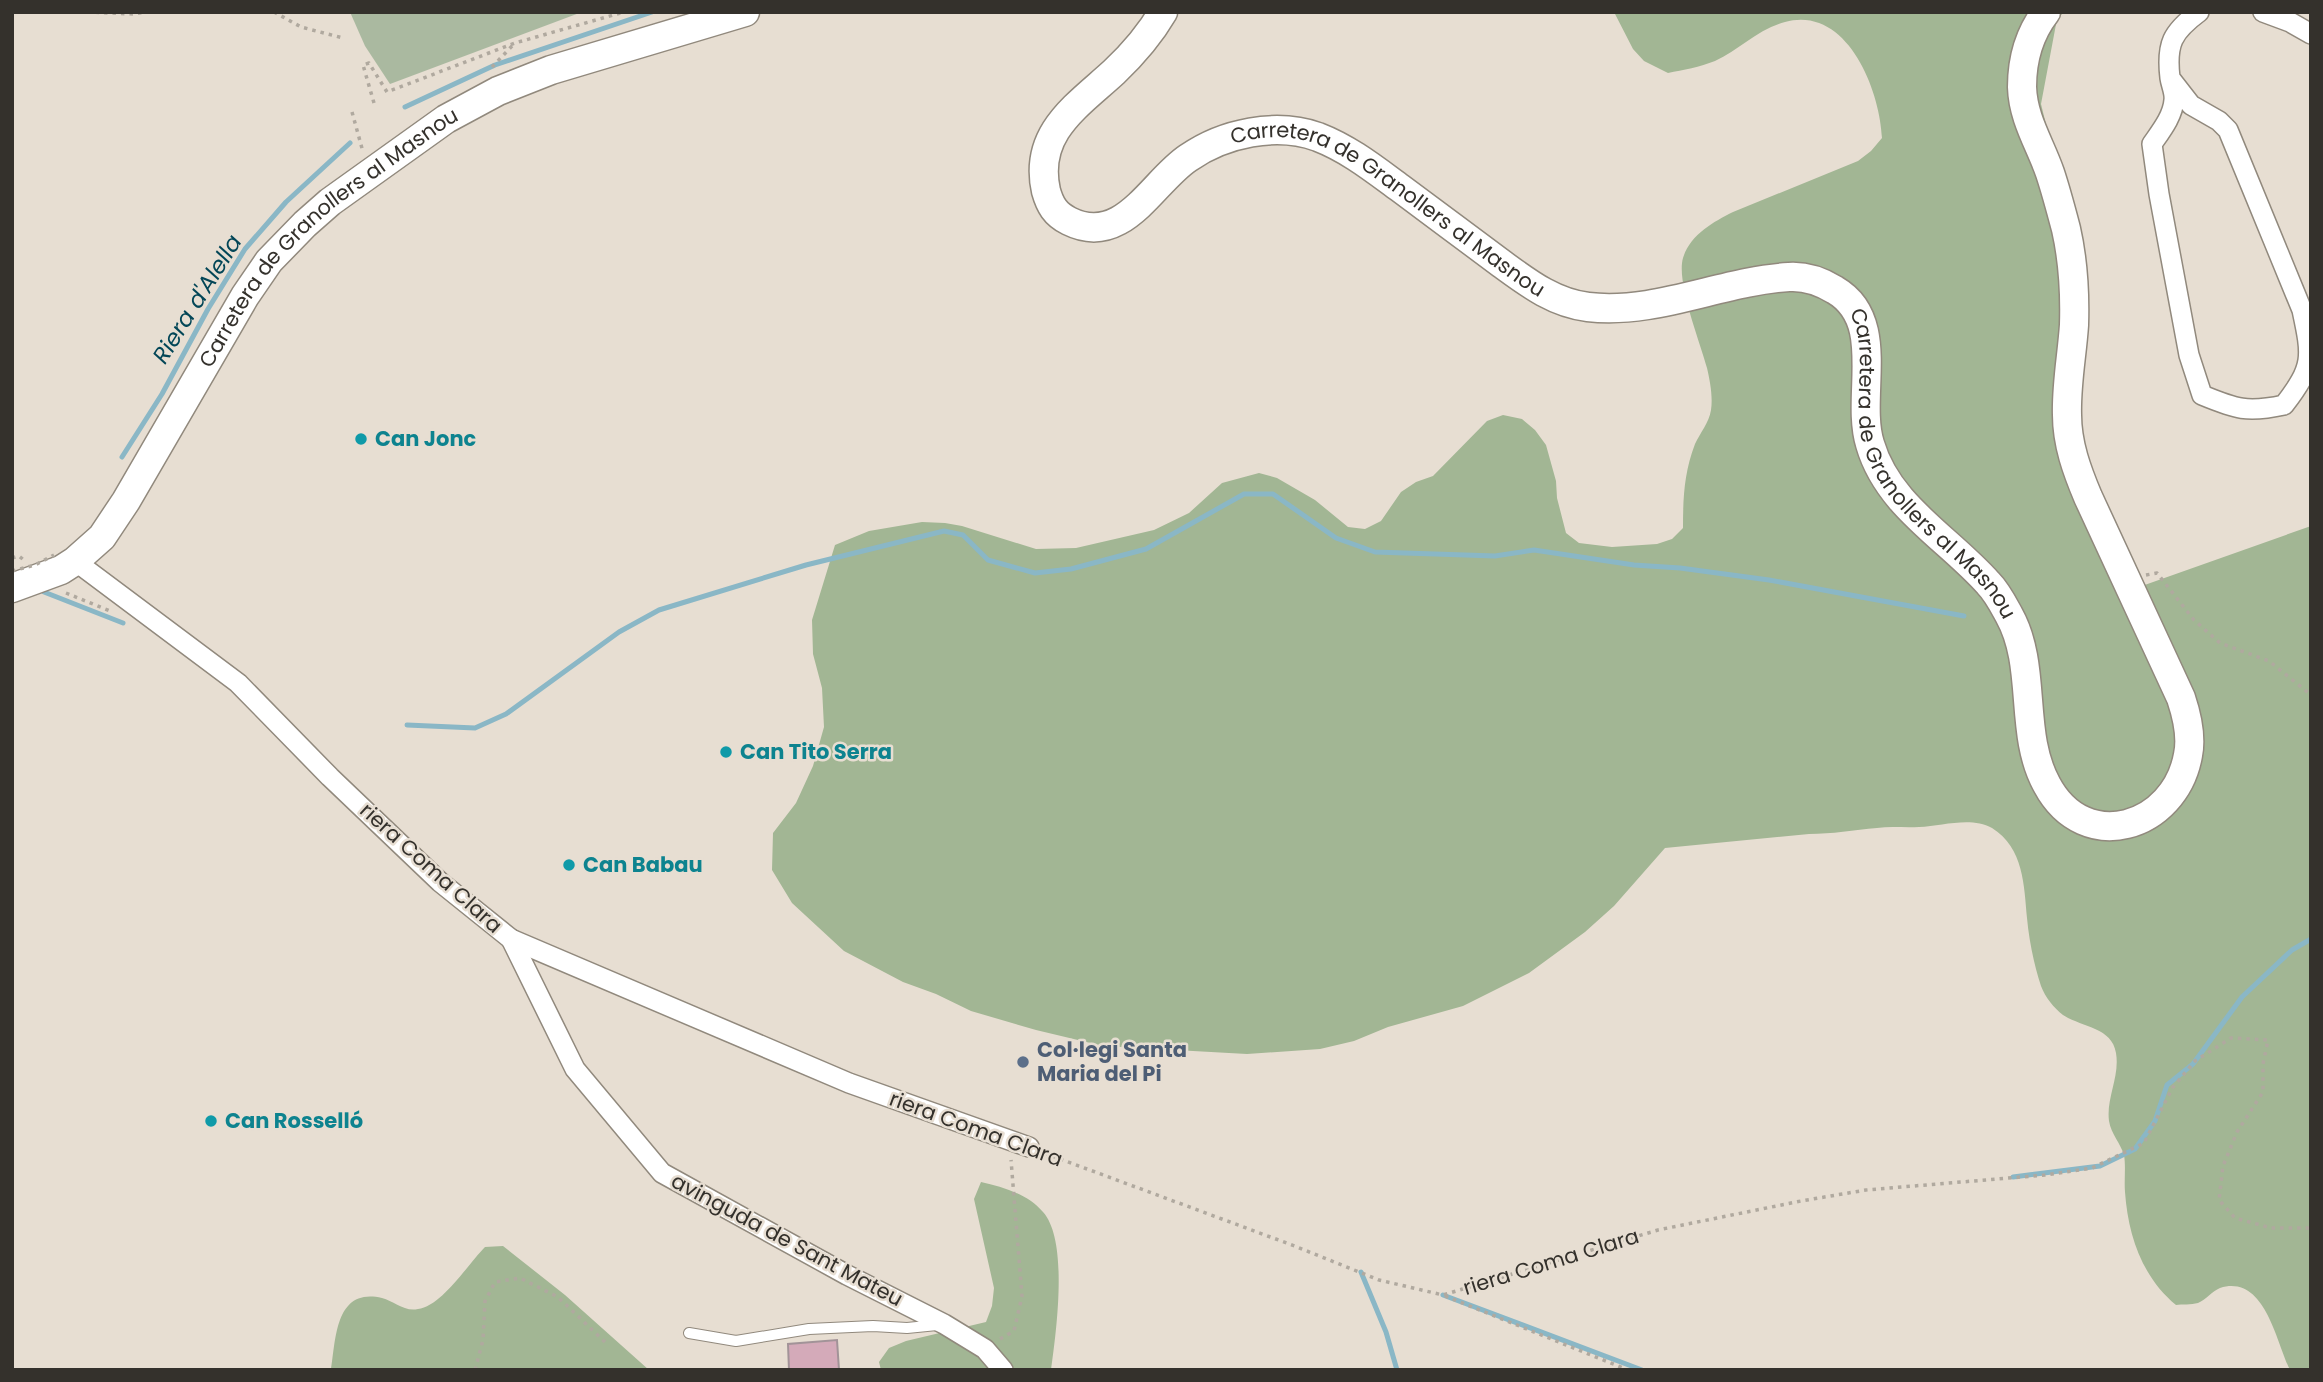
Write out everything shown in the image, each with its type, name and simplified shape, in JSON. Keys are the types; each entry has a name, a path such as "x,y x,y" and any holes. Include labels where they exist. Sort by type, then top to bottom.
{"main road":[{"name":"Carretera de Granollers al Masnou","path":"12,588 49,576 65,558 102,537 244,296 269,261 330,202 446,119 498,91 551,70 745,12"},
{"name":"Carretera de Granollers al Masnou","path":"1163,12 1144,41 1076,105 1049,143 1044,160 1044,182 1048,199 1053,209 1074,224 1105,226 1126,217 1186,159 1224,138 1265,131 1287,132 1314,136 1348,150 1526,282 1567,303 1584,307 1629,308 1791,277 1807,278 1840,292 1852,303 1864,334 1867,353 1867,437 1882,476 1911,510 1990,585 2015,625 2021,647 2033,745 2039,769 2049,790 2069,811 2091,824 2125,826 2140,821 2164,804 2182,775 2189,752 2187,717 2149,625 2077,472 2069,444 2066,416 2074,325 2071,264 2066,231 2049,171 2034,139 2022,89 2025,55 2031,37 2046,12"}],"street":[{"path":"2171,78 2191,105 2219,121 2228,130 2302,310 2309,361 2298,386 2284,405 2257,411 2230,406 2203,395 2189,355 2152,144 2171,114 2174,99 2171,78 2170,42 2183,24 2199,12"},
{"path":"2263,12 2290,22 2311,34"},
{"name":"riera Coma Clara","path":"65,558 238,683 330,777 440,882 511,939 849,1083 1029,1147"},
{"name":"avinguda de Sant Mateu","path":"511,939 575,1069 662,1172 847,1275 944,1324 985,1349 1003,1370"}],"lane":[{"path":"689,1333 736,1341 809,1329 873,1326 907,1328 944,1324"}],"path":[{"path":"87,12 148,12"},
{"path":"274,12 302,27 343,38"},
{"path":"374,103 363,65 369,63 387,92 515,43 624,12"},
{"path":"12,558 19,556 26,563"},
{"path":"12,570 65,558"},
{"path":"2124,575 2157,573 2194,620 2220,643 2269,661 2311,695"},
{"name":"riera Coma Clara","path":"1029,1147 1379,1279 1443,1295 1658,1230 1723,1217 1866,1190 2092,1168 2144,1143 2173,1087 2195,1061 2231,1038 2268,1040 2263,1064 2263,1092 2237,1132 2223,1166 2219,1200 2235,1218 2271,1228 2311,1228"},
{"path":"985,1349 1014,1331 1022,1296 1010,1140"},
{"path":"475,1370 483,1340 485,1301 495,1282 520,1278 558,1297 607,1344"},
{"path":"1443,1295 1628,1370"}],"green space":[{"path":"350,12 582,12 390,84 365,46"},
{"path":"1614,12 2064,12 2057,19 2041,104 2080,263 2082,455 2139,587 2311,526 2311,1370 2290,1370 2267,1313 2248,1291 2235,1286 2220,1288 2198,1303 2176,1305 2154,1282 2133,1239 2125,1192 2124,1155 2109,1121 2109,1104 2117,1062 2113,1044 2102,1033 2063,1015 2045,994 2032,952 2023,881 2016,857 2003,836 1984,824 1966,822 1919,827 1882,827 1665,848 1614,906 1585,932 1529,973 1463,1006 1388,1027 1354,1041 1320,1049 1247,1054 1103,1046 971,1011 903,982 844,951 792,903 772,870 773,833 796,803 813,766 824,727 822,688 813,654 812,620 835,545 869,531 922,522 945,523 1036,549 1076,548 1154,530 1189,513 1222,483 1259,473 1277,478 1315,500 1348,527 1365,529 1381,521 1401,492 1416,482 1433,476 1487,421 1503,415 1522,419 1546,445 1566,533 1579,543 1612,547 1657,544 1672,539 1683,528 1688,465 1708,419 1712,400 1707,368 1683,282 1683,258 1686,250 1703,230 1725,216 1858,161 1882,138 1880,119 1867,76 1856,56 1842,39 1826,26 1807,20 1785,22 1766,30 1715,61 1668,73 1644,61 1633,49"},
{"path":"981,1182 1030,1200 1043,1212 1051,1226 1056,1244 1059,1288 1051,1370 881,1370 879,1362 889,1348 906,1341 986,1322 992,1306 994,1288 974,1199"},
{"path":"503,1246 565,1295 649,1370 331,1370 341,1318 355,1300 367,1297 382,1298 413,1310 427,1306 445,1293 485,1247"}],"building":[{"path":"837,1340 839,1370 789,1370 788,1344"}],"waterway":[{"name":"Riera d'Alella","path":"405,107 495,65 652,12"},
{"name":"Riera d'Alella","path":"122,457 162,394 208,309 245,249 286,202 350,143"},
{"path":"407,725 475,728 506,714 619,632 659,610 806,565 944,531 963,535 988,560 1035,573 1071,569 1146,549 1244,494 1273,494 1336,538 1375,552 1495,556 1534,550 1634,565 1769,580 1964,616"},
{"path":"44,592 123,623"},
{"path":"2013,1177 2100,1166 2135,1149 2155,1121 2167,1085 2193,1064 2242,997 2292,950 2311,939"},
{"path":"1361,1272 1386,1332 1397,1370"},
{"path":"1443,1295 1642,1370"}],"place":[{"name":"Can Jonc","path":"361,439"},
{"name":"Can Tito Serra","path":"726,752"},
{"name":"Can Babau","path":"569,865"},
{"name":"Col·legi Santa Maria del Pi","path":"1023,1062"},
{"name":"Can Rosselló","path":"211,1121"}]}
